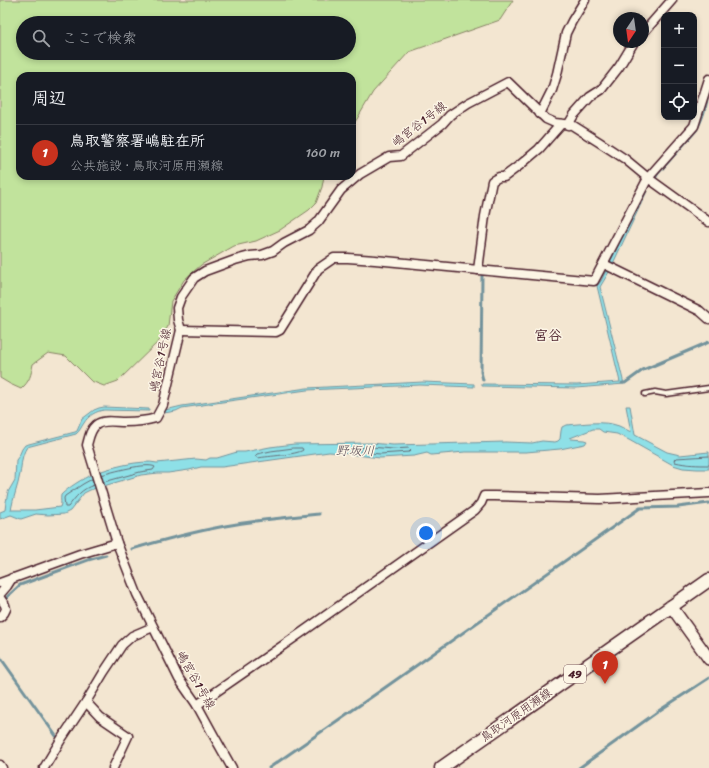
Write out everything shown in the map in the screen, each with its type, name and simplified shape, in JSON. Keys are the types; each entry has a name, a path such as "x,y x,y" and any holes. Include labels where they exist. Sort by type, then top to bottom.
{"main road":[{"name":"鳥取河原用瀬線","path":"441,768 709,580"}],"street":[{"path":"540,114 552,90 566,32 585,0"},
{"path":"649,25 672,0"},
{"path":"478,270 485,216 492,181 499,177 504,177 520,165 574,115 590,97 601,90 619,67 630,48"},
{"path":"181,330 276,332 280,330 318,269 334,258 348,258 594,281 648,178 694,126 709,79"},
{"name":"嶋宮谷1号線","path":"356,176 389,157 401,156 442,124 450,115 468,103 508,82 546,119 555,123 572,125 599,142 625,159 648,178 709,222"},
{"name":"嶋宮谷1号線","path":"232,768 197,705 179,679 137,594 117,543 87,445 90,433 97,424 108,421 147,421 156,418 162,405 181,330 177,308 180,297 194,278 205,271 235,260 250,256 262,255 273,251 284,243 310,230 318,222 341,190 352,180"},
{"path":"604,264 700,311 709,319"},
{"path":"197,705 474,510 481,503 484,496 600,499 709,494"},
{"path":"0,583 80,554 117,543"},
{"path":"0,594 12,578"},
{"path":"0,598 6,609 0,617"},
{"path":"671,606 709,659"},
{"path":"44,768 122,646 132,636 153,627"},
{"path":"86,702 100,717 128,736 113,768"}],"lane":[{"path":"645,394 655,392 666,394 709,388"}],"green space":[{"path":"0,0 513,0 500,20 409,52 373,92 356,120 356,72 16,72 16,180 323,180 316,203 309,210 280,230 256,241 234,246 201,265 184,280 171,301 168,326 162,338 118,381 104,386 91,381 66,356 48,353 33,364 30,378 21,389 0,378"}],"water":[{"path":"709,88 706,110 697,131 658,175 648,189 609,272 600,287 624,384 576,388 482,386 482,384 577,385 620,382 597,286 601,281 646,187 695,130"},
{"path":"423,382 474,384 474,387 420,385 307,390 182,408 176,411 164,413 165,410 182,406 307,388"},
{"name":"野坂川","path":"626,406 630,406 635,435 667,452 680,455 709,452 709,469 683,468 673,465 617,434 603,432 599,429 593,429 570,438 587,441 585,444 560,449 526,452 465,452 431,455 427,453 414,456 380,458 329,452 222,467 201,467 168,473 141,475 84,493 70,511 64,514 36,514 21,519 11,515 0,519 0,512 5,510 8,492 15,480 16,460 25,445 75,432 77,431 82,419 94,410 104,407 149,409 149,411 98,411 86,420 76,434 27,447 23,457 11,510 35,510 60,507 61,495 80,481 99,472 134,463 157,463 196,459 206,460 237,452 294,444 371,443 393,445 505,442 532,443 542,441 555,442 560,439 562,427 566,425 586,423 613,424 631,432"}],"waterway":[{"path":"482,275 481,372 483,380"},
{"path":"622,383 625,383 643,370 709,342"},
{"path":"269,768 640,508 678,507 709,503"},
{"path":"132,549 178,536 225,526 260,520 319,514"},
{"path":"5,601 8,596 20,585 88,560 106,555"},
{"path":"0,657 56,736"},
{"path":"579,768 660,710 709,678"}],"place":[{"name":"鳥取警察署嶋駐在所","path":"605,684"}],"district":[{"name":"宮谷","path":"548,335"}]}
